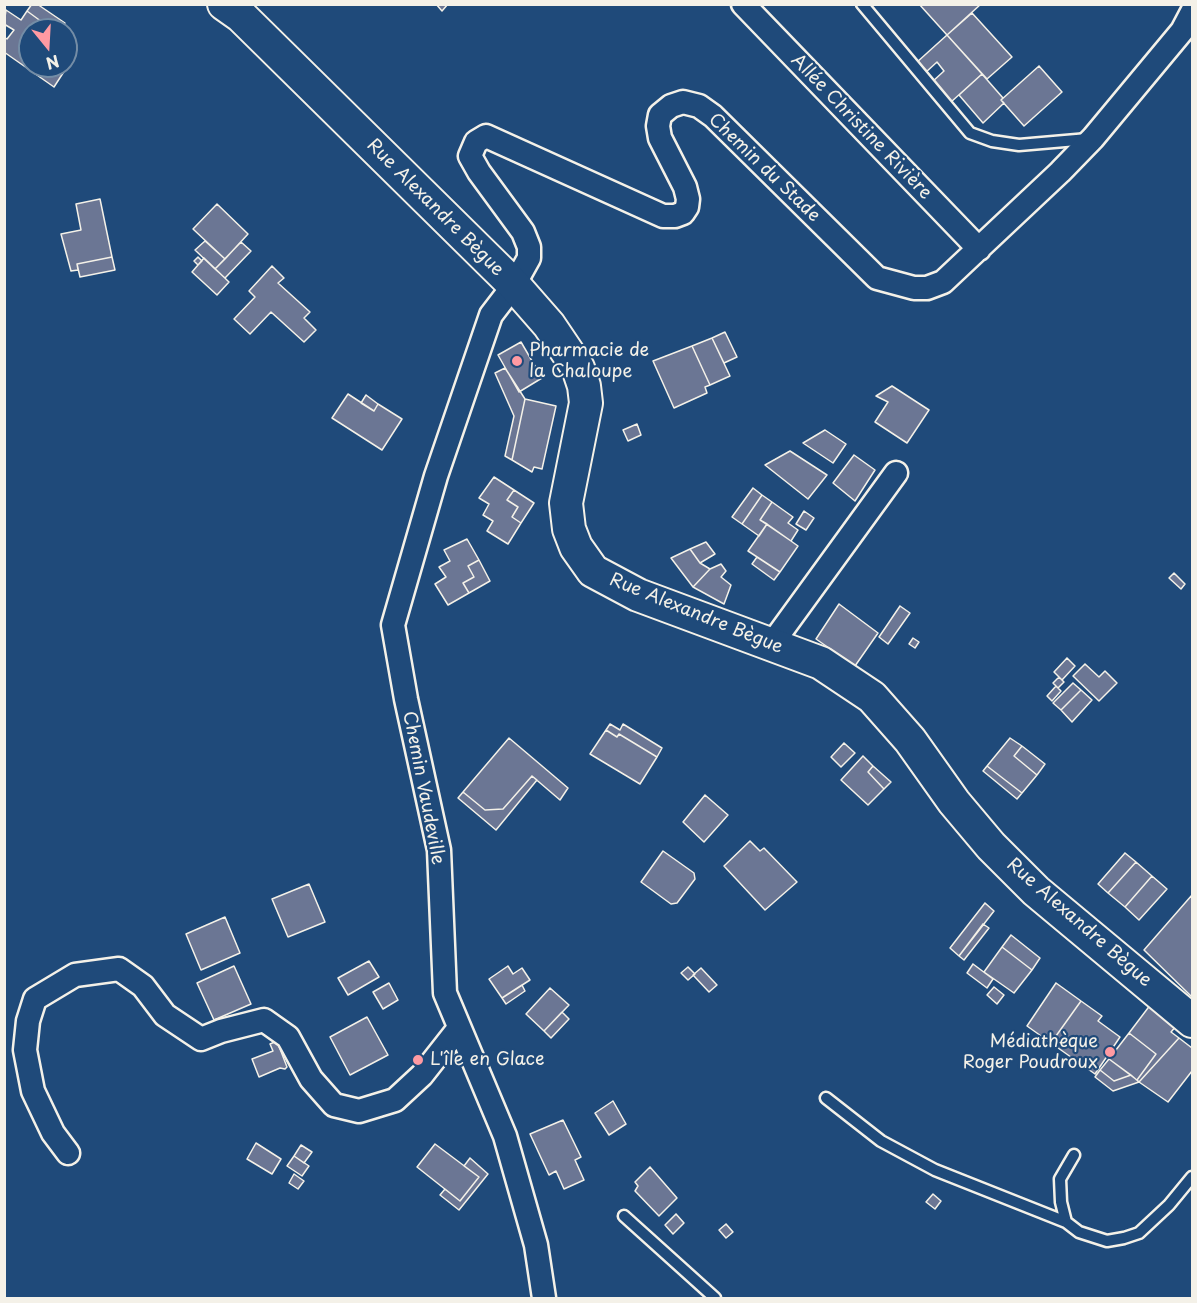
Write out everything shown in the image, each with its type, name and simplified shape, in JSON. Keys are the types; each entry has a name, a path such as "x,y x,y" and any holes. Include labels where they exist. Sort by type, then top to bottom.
{"main road":[{"name":"Rue Alexandre Bègue","path":"224,4 241,16 514,285 549,325 578,368 584,386 586,403 566,503 572,537 593,572 638,595 821,663 872,696 910,740 954,802 991,846 1028,884 1192,1021"}],"street":[{"name":"Allée Christine Rivière","path":"743,4 978,249"},
{"name":"Chemin du Stade","path":"514,285 529,258 529,247 523,232 470,156 476,142 486,136 663,216 675,216 687,207 688,199 685,188 660,138 658,126 660,116 671,106 683,102 699,106 713,116 877,278 914,288 927,288 943,282 1094,138 1182,31 1192,12"},
{"name":"Chemin Vaudeville","path":"514,285 491,315 436,476 393,625 406,699 439,850 445,993 505,1136 536,1245 544,1299"},
{"path":"771,645 896,473"},
{"path":"68,1153 53,1133 33,1091 25,1050 28,1022 34,999 75,975 119,969 143,986 165,1015 201,1039 221,1031 264,1020 288,1037 311,1079 334,1105 359,1111 395,1100 422,1075 459,1028"}],"lane":[{"path":"862,4 970,133 992,141 1019,145 1094,138"},
{"path":"826,1098 881,1142 934,1170 1066,1222 1078,1232 1107,1240 1138,1233 1169,1205 1192,1177"},
{"path":"1066,1222 1061,1203 1060,1179 1074,1155"},
{"path":"624,1216 715,1299"}],"building":[{"path":"32,4 37,4 58,18 37,18 27,11"},
{"path":"436,4 448,4 442,11"},
{"path":"919,4 981,4 947,35"},
{"path":"6,10 18,18 18,62 4,52 4,37 7,39 14,30 4,24"},
{"path":"27,11 37,18 22,18"},
{"path":"972,13 1012,57 987,79 947,35"},
{"path":"947,35 982,74 951,102 932,82 944,71 937,62 925,73 916,63"},
{"path":"1039,66 1062,92 1024,126 1001,100"},
{"path":"982,74 1003,98 1001,100 1004,103 983,123 959,95"},
{"path":"41,78 60,78 54,87"},
{"path":"100,199 112,257 77,264 78,270 71,271 61,234 81,230 76,204"},
{"path":"217,204 248,234 225,259 193,229"},
{"path":"205,241 225,259 215,269 195,250"},
{"path":"241,242 251,251 225,278 215,269"},
{"path":"112,257 115,270 80,277 77,264"},
{"path":"198,257 202,261 198,265 194,261"},
{"path":"204,258 229,282 217,295 192,272"},
{"path":"272,266 284,278 278,283 310,312 304,318 316,330 304,342 271,312 250,334 234,319 255,297 249,291"},
{"path":"725,332 737,357 724,363 712,338"},
{"path":"712,338 730,376 710,385 692,346"},
{"name":"Pharmacie de la Chaloupe","path":"521,342 542,378 519,392 498,355"},
{"path":"692,346 710,385 705,387 707,393 674,408 653,361"},
{"path":"505,368 525,399 512,460 505,456 514,416 495,373"},
{"path":"892,386 929,410 907,443 875,422 888,402 876,396"},
{"path":"348,394 374,411 378,404 402,419 382,450 332,418"},
{"path":"366,395 378,404 374,411 361,403"},
{"path":"525,399 556,406 542,469 534,467 532,472 512,460"},
{"path":"637,424 641,435 628,441 623,430"},
{"path":"825,430 846,444 833,463 803,443"},
{"path":"790,451 827,475 808,499 765,465"},
{"path":"854,455 875,470 855,501 833,483"},
{"path":"494,477 514,490 507,500 518,507 512,517 521,523 508,544 487,531 493,521 483,515 489,504 479,498"},
{"path":"753,488 762,495 742,524 732,517"},
{"path":"514,490 534,503 521,523 512,517 518,507 507,500"},
{"path":"762,495 772,502 760,520 767,524 759,536 742,524"},
{"path":"772,502 793,517 788,523 798,530 791,541 760,520"},
{"path":"804,511 814,518 806,530 796,524"},
{"path":"767,524 798,546 780,572 748,551"},
{"path":"467,539 479,560 468,566 474,577 463,583 469,593 448,605 435,584 446,577 439,567 450,561 444,550"},
{"path":"706,542 715,554 700,563 690,549"},
{"path":"690,549 700,563 710,569 693,587 671,558"},
{"path":"757,557 780,572 774,580 752,564"},
{"path":"479,560 490,581 469,593 463,583 474,577 468,566"},
{"path":"721,564 726,571 721,577 731,585 724,604 693,587 710,569"},
{"path":"1174,573 1185,584 1181,589 1169,578"},
{"path":"839,604 878,633 855,666 816,639"},
{"path":"900,606 910,613 888,644 879,637"},
{"path":"913,638 919,642 915,648 909,644"},
{"path":"1067,658 1075,666 1062,680 1054,672"},
{"path":"1085,664 1099,677 1105,671 1117,683 1099,701 1073,676"},
{"path":"1059,677 1064,682 1058,688 1053,683"},
{"path":"1073,683 1081,690 1061,710 1053,703"},
{"path":"1056,686 1061,691 1052,701 1047,696"},
{"path":"1081,690 1092,700 1072,722 1061,710"},
{"path":"610,724 620,730 623,724 662,748 657,757 619,734 617,737 606,730"},
{"path":"606,730 617,737 619,734 657,757 640,784 590,754"},
{"path":"509,738 568,788 560,800 532,776 503,809 485,810 463,792"},
{"path":"1010,738 1022,746 1014,756 1037,775 1022,793 987,766"},
{"path":"844,743 855,753 841,767 831,757"},
{"path":"1022,746 1045,764 1037,775 1014,756"},
{"path":"863,756 873,766 868,772 884,789 868,805 841,780"},
{"path":"873,766 891,782 884,789 868,772"},
{"path":"987,766 1022,793 1017,799 983,771"},
{"path":"532,776 537,780 496,830 458,798 463,792 485,810 503,809"},
{"path":"705,795 728,815 704,842 683,822"},
{"path":"750,841 760,851 764,848 797,882 765,910 724,866"},
{"path":"663,851 694,873 695,879 677,903 671,904 641,882"},
{"path":"1125,853 1136,862 1108,893 1098,884"},
{"path":"1136,862 1152,876 1125,907 1108,893"},
{"path":"1152,876 1167,889 1139,920 1125,907"},
{"path":"309,884 325,922 288,937 272,899"},
{"path":"1192,895 1192,997 1144,950"},
{"path":"985,903 994,911 959,956 950,948"},
{"path":"225,917 240,953 201,970 186,934"},
{"path":"983,924 989,928 964,960 959,956"},
{"path":"1011,935 1040,958 1032,970 1002,947"},
{"path":"1002,947 1032,970 1014,993 984,972"},
{"path":"369,961 379,977 348,995 338,978"},
{"path":"973,964 993,979 987,988 967,973"},
{"path":"234,966 251,1004 214,1020 197,983"},
{"path":"508,966 513,974 522,968 530,980 502,998 489,979"},
{"path":"688,967 695,974 688,980 681,973"},
{"path":"701,968 717,985 709,992 693,975"},
{"path":"389,983 398,1000 383,1009 373,992"},
{"path":"1056,983 1081,1001 1051,1043 1027,1026"},
{"path":"522,985 525,991 506,1004 502,998"},
{"path":"994,987 1004,995 997,1004 987,995"},
{"path":"550,988 569,1005 544,1031 526,1014"},
{"path":"1081,1001 1102,1016 1098,1021 1120,1037 1095,1074 1051,1043"},
{"path":"1151,1004 1178,1024 1171,1032 1179,1038 1139,1082 1137,1080 1156,1054 1129,1033"},
{"path":"562,1012 569,1019 551,1038 544,1031"},
{"path":"367,1017 388,1055 350,1075 330,1037"},
{"path":"1129,1033 1156,1054 1137,1080 1109,1059"},
{"path":"1179,1038 1192,1048 1192,1071 1168,1102 1139,1082"},
{"path":"277,1041 287,1067 259,1077 252,1059 273,1051 270,1044"},
{"path":"1109,1059 1131,1075 1114,1081 1100,1070"},
{"path":"1100,1070 1114,1081 1131,1075 1139,1082 1113,1091 1095,1077"},
{"path":"613,1101 626,1124 609,1135 595,1113"},
{"path":"563,1120 581,1157 575,1160 584,1180 564,1189 556,1171 549,1175 530,1134"},
{"path":"256,1143 281,1159 272,1174 247,1159"},
{"path":"435,1144 479,1177 460,1201 417,1167"},
{"path":"301,1145 312,1152 304,1163 294,1156"},
{"path":"294,1156 309,1166 302,1176 287,1166"},
{"path":"470,1158 488,1174 459,1210 440,1195 445,1189 460,1201 479,1177 464,1166"},
{"path":"650,1167 677,1198 659,1216 635,1191 638,1186 635,1182"},
{"path":"294,1174 304,1181 298,1189 289,1183"},
{"path":"933,1194 941,1201 935,1209 926,1202"},
{"path":"676,1214 684,1223 673,1234 665,1225"},
{"path":"726,1224 733,1232 726,1238 719,1230"}],"place":[{"name":"Pharmacie de la Chaloupe","path":"517,361"},
{"name":"Médiathèque Roger Poudroux","path":"1110,1052"},
{"name":"L'île en Glace","path":"418,1060"}]}
